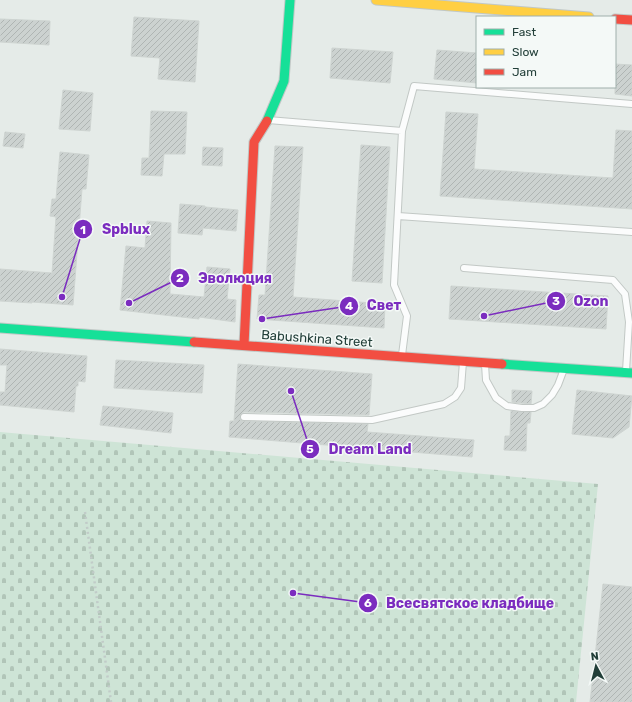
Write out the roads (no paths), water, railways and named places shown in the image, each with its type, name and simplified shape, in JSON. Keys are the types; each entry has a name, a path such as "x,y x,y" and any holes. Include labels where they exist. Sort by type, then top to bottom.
{"main road":[{"path":"244,345 254,142 267,120 284,81 290,0"},
{"path":"376,0 576,16"},
{"path":"616,19 632,20"},
{"name":"Babushkina Street","path":"0,328 629,373"}],"lane":[{"path":"401,357 407,316 394,285 402,130 414,86 632,104"},
{"path":"267,120 402,130"},
{"path":"398,216 632,232"},
{"path":"464,268 613,280 625,294 629,322 629,373"},
{"path":"244,417 372,420 444,404 455,397 461,388 463,361"},
{"path":"485,363 486,380 496,398 507,406 522,408 534,408 543,404 552,395 558,385 564,368"}],"place":[{"name":"Spblux","path":"62,297"},
{"name":"Эволюция","path":"129,303"},
{"name":"Ozon","path":"484,316"},
{"name":"Свет","path":"262,319"},
{"name":"Dream Land","path":"291,391"},
{"name":"Всесвятское кладбище","path":"293,593"}]}
